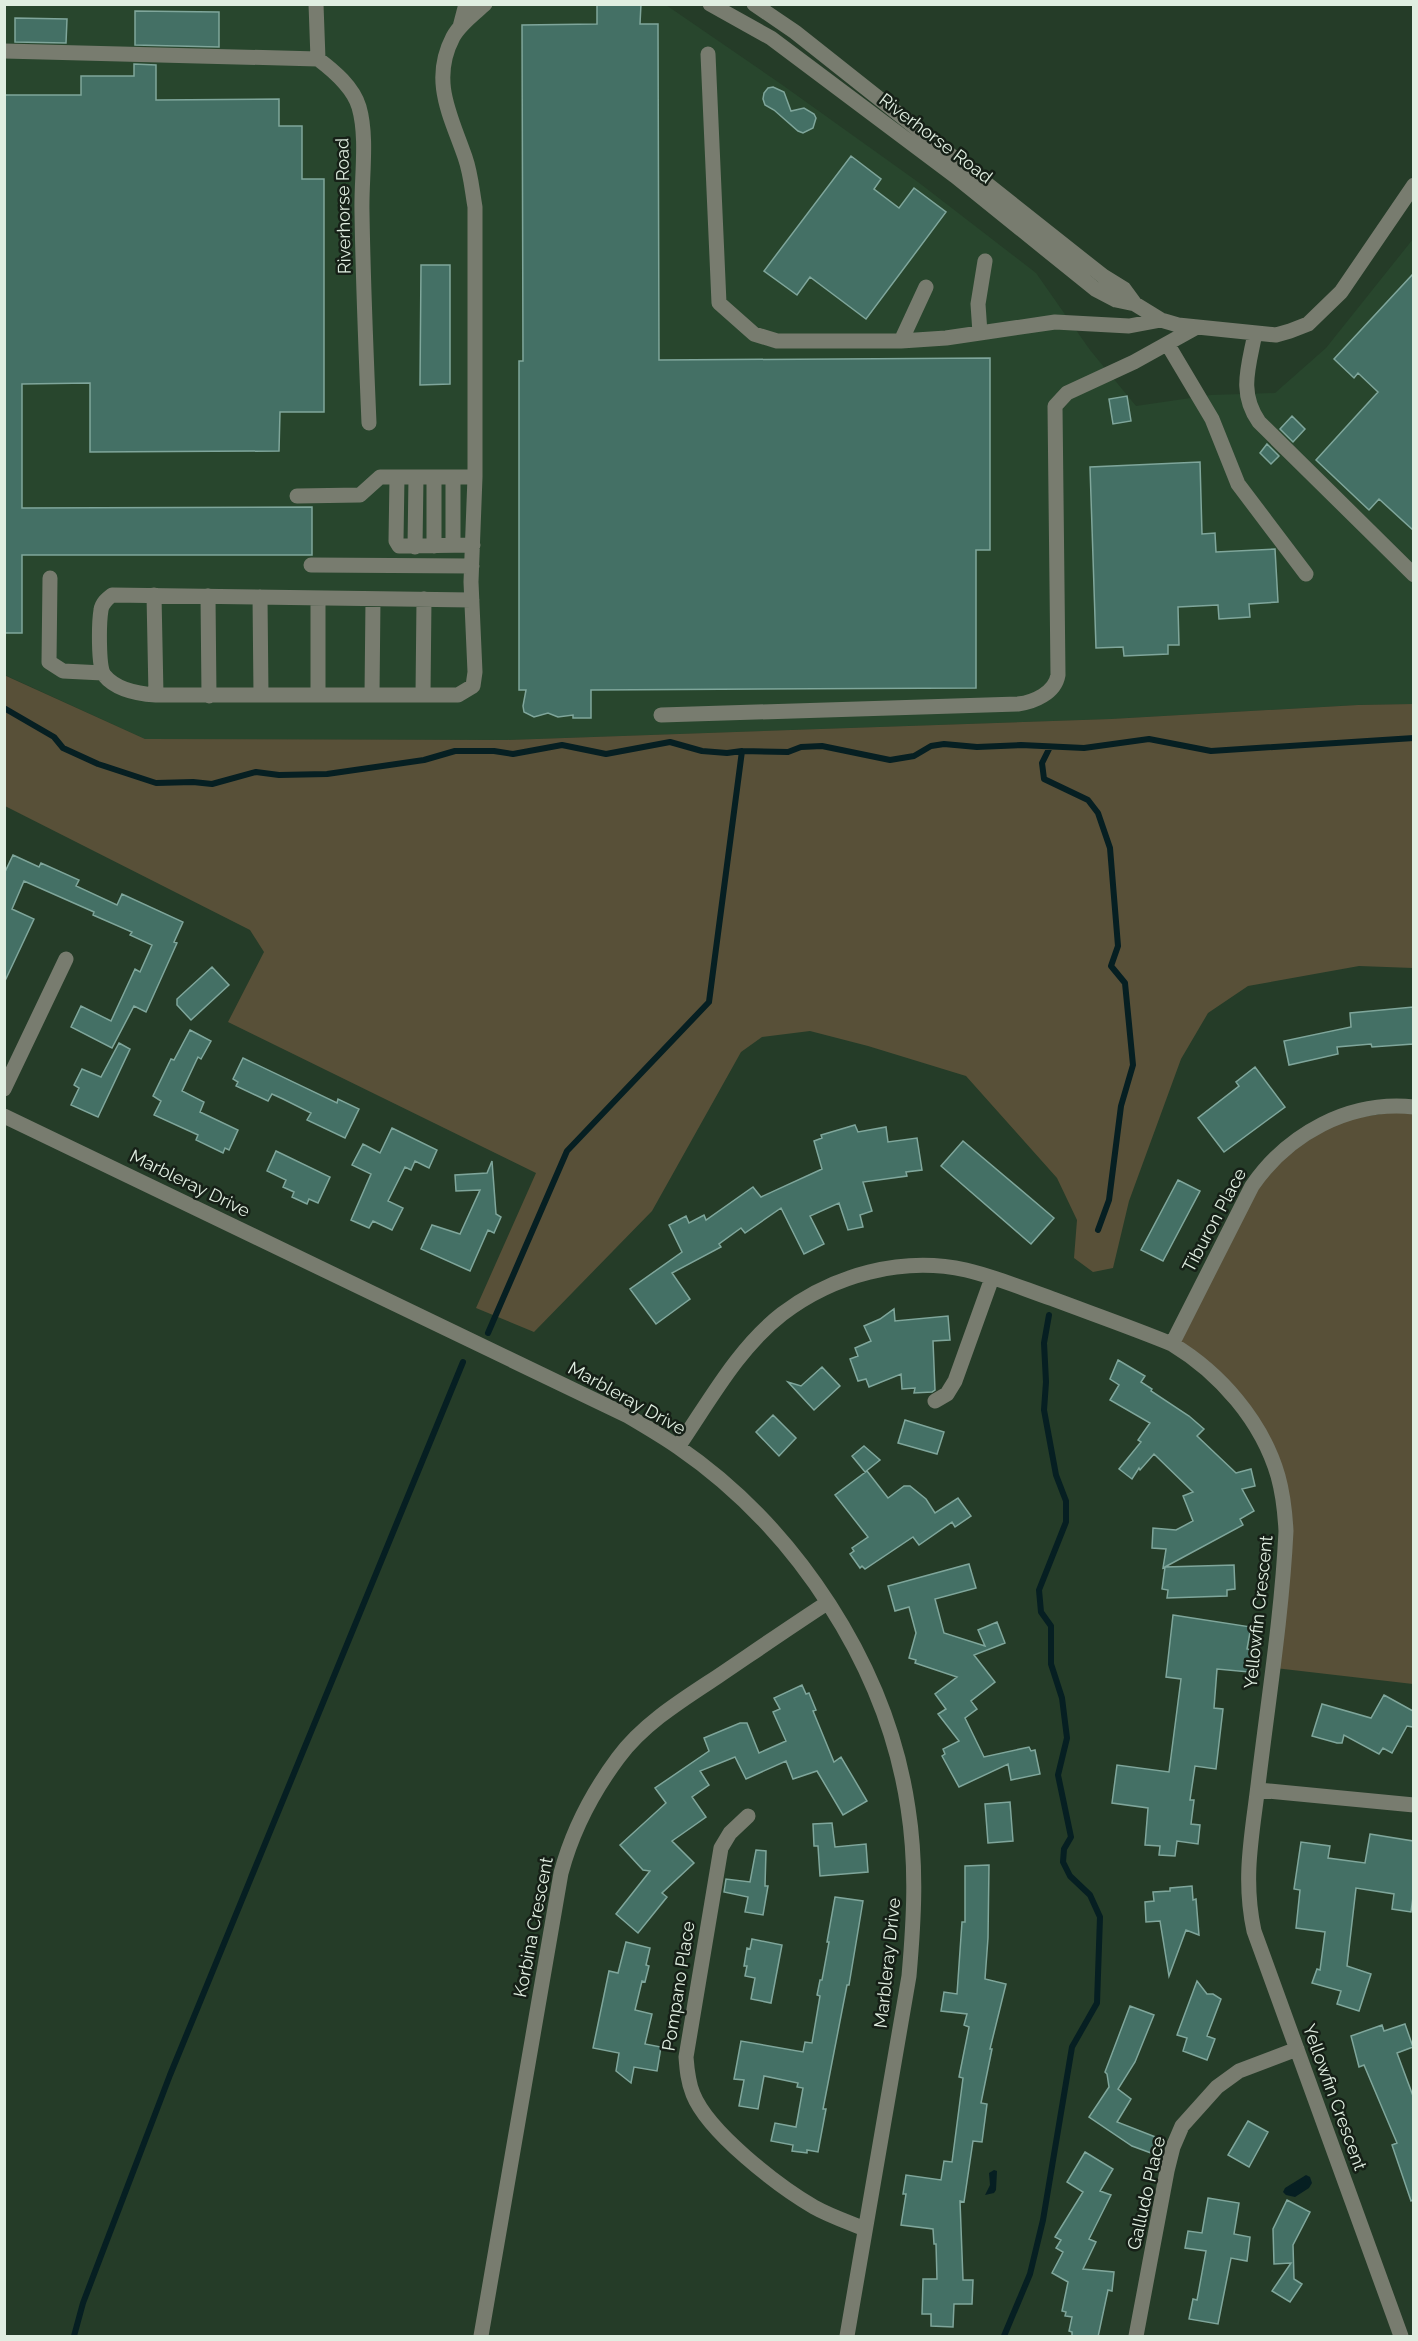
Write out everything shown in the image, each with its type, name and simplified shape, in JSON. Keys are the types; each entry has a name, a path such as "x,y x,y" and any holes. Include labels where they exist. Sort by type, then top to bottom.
{"street":[{"path":"4,51 318,59 316,4"},
{"path":"460,27 466,4"},
{"path":"472,600 112,595 101,608 100,666 108,679 131,691 156,695 458,695 473,686 475,672 472,545 475,477 475,207 470,172 445,104 442,86 446,55 453,37 460,27 485,4"},
{"name":"Riverhorse Road","path":"710,4 762,33 790,52 955,176 1095,288 1116,300 1135,304 1161,320 1178,325 1276,335 1308,324 1341,292 1413,185"},
{"name":"Riverhorse Road","path":"754,4 795,32 1103,276 1124,289 1135,304"},
{"path":"708,54 719,305 754,334 770,340 901,341 946,338 1055,322 1129,326 1161,320"},
{"name":"Riverhorse Road","path":"318,59 350,90 358,106 362,128 362,210 369,423"},
{"path":"980,333 978,304 985,261"},
{"path":"901,341 926,287"},
{"path":"662,715 1018,704 1029,703 1045,694 1057,680 1058,675 1053,410 1067,393 1168,345 1197,327"},
{"path":"1255,333 1246,386 1247,401 1252,412 1259,422 1413,575"},
{"path":"1168,345 1212,419 1238,484 1306,574"},
{"path":"397,477 396,541 401,547 472,545"},
{"path":"415,547 416,477"},
{"path":"434,477 434,546"},
{"path":"453,477 453,545"},
{"path":"297,496 357,496 378,478 475,477"},
{"path":"311,565 472,566"},
{"path":"50,578 49,662 63,670 103,674"},
{"path":"154,596 156,695"},
{"path":"208,596 209,696"},
{"path":"260,597 261,695"},
{"path":"318,599 318,695"},
{"path":"372,695 373,599"},
{"path":"423,695 424,599"},
{"path":"4,1089 66,959"},
{"name":"Tiburon Place","path":"1172,1344 1252,1186 1265,1167 1308,1131 1333,1119 1381,1106 1413,1107"},
{"name":"Marbleray Drive","path":"4,1116 628,1416 678,1447 735,1493 802,1566 827,1603 866,1673 888,1728 908,1808 913,1863 914,1919 909,1976 847,2337"},
{"name":"Yellowfin Crescent","path":"678,1447 740,1358 782,1314 843,1279 912,1266 955,1269 992,1278 1172,1344 1197,1359 1215,1375 1250,1418 1277,1474 1286,1531 1285,1560 1258,1790 1249,1846 1248,1905 1254,1931 1401,2337"},
{"path":"935,1401 947,1394 955,1382 992,1278"},
{"name":"Korbina Crescent","path":"481,2337 559,1884 568,1847 589,1803 619,1757 645,1730 671,1708 827,1603"},
{"path":"1258,1790 1413,1805"},
{"name":"Pompano Place","path":"748,1816 730,1833 721,1848 686,2057 689,2081 693,2095 707,2117 725,2138 752,2161 814,2207 865,2229"},
{"name":"Galludo Place","path":"1136,2337 1167,2171 1173,2147 1182,2126 1217,2087 1239,2071 1297,2049"}],"shaded area":[{"path":"5,5 666,5 918,182 1036,273 1090,350 1136,406 1211,395 1275,393 1326,348 1413,239 1413,704 1111,719 506,740 145,739 5,675"},
{"path":"4,675 145,739 506,740 1111,719 1413,704 1413,968 1359,966 1248,986 1208,1013 1181,1059 1129,1201 1113,1268 1093,1272 1074,1258 1077,1220 1057,1178 966,1076 810,1031 762,1037 741,1052 652,1211 534,1332 476,1308 536,1173 228,1022 264,952 250,930 5,806"},
{"path":"1413,1109 1413,1684 1275,1668 1286,1559 1269,1446 1176,1344 1269,1168 1336,1121"}],"water":[{"path":"997,2171 996,2190 994,2193 985,2195 990,2185 989,2173"},
{"path":"1306,2175 1310,2177 1312,2183 1309,2188 1295,2197 1283,2192 1285,2188"}],"building":[{"path":"597,4 641,4 640,24 658,24 659,360 990,358 990,550 976,550 976,688 591,690 591,718 573,718 573,715 558,717 548,713 534,717 524,712 526,690 519,690 519,361 523,361 522,25 597,24"},
{"path":"135,11 219,12 219,47 135,45"},
{"path":"15,18 67,19 66,43 15,42"},
{"path":"134,64 156,65 156,100 279,99 279,126 302,126 302,179 324,179 324,412 280,412 279,451 90,452 90,383 22,384 22,508 312,507 312,555 22,555 22,633 4,633 4,95 81,95 81,76 134,76"},
{"path":"773,87 784,92 791,111 804,108 814,114 816,118 813,128 803,133 798,131 765,105 764,93 768,88"},
{"path":"851,156 881,179 874,189 899,208 914,188 946,212 866,319 810,277 797,295 764,271"},
{"path":"421,265 450,265 450,384 420,385"},
{"path":"1413,274 1413,530 1379,499 1369,510 1316,460 1378,392 1358,373 1354,378 1334,359"},
{"path":"1127,396 1131,421 1113,424 1109,399"},
{"path":"1292,416 1305,429 1293,442 1280,429"},
{"path":"1267,444 1279,456 1271,464 1260,453"},
{"path":"1200,462 1202,534 1215,533 1216,552 1275,549 1278,602 1249,604 1250,617 1219,619 1218,605 1178,607 1179,645 1168,645 1168,654 1124,656 1123,647 1096,648 1090,467"},
{"path":"13,855 39,867 41,863 79,880 76,886 117,905 122,894 183,922 174,942 177,943 146,1012 134,1006 112,1048 71,1027 81,1006 111,1021 135,969 140,972 152,945 130,935 132,932 93,915 94,912 24,881 12,909 34,919 4,983 4,874"},
{"path":"212,967 229,985 191,1020 177,1005 177,999"},
{"path":"1413,1007 1413,1044 1337,1047 1338,1054 1289,1065 1284,1041 1351,1027 1350,1013"},
{"path":"190,1030 211,1041 201,1059 198,1057 182,1091 204,1102 200,1112 238,1130 229,1150 225,1148 223,1153 196,1140 198,1135 154,1115 161,1101 153,1096 171,1059 174,1060"},
{"path":"119,1043 130,1049 98,1117 71,1105 79,1088 74,1085 82,1069 101,1077"},
{"path":"243,1058 337,1103 338,1099 359,1109 345,1138 307,1120 311,1113 283,1099 272,1094 268,1101 236,1086 238,1082 233,1079"},
{"path":"1255,1067 1285,1107 1224,1152 1198,1118 1239,1086 1236,1082"},
{"path":"855,1125 858,1132 886,1127 888,1142 917,1138 922,1170 906,1172 907,1176 863,1182 872,1211 860,1215 863,1227 848,1230 839,1203 810,1216 824,1244 804,1254 781,1208 745,1233 741,1228 719,1244 721,1247 672,1273 690,1299 656,1324 630,1289 682,1252 669,1225 686,1216 689,1223 704,1215 706,1220 753,1187 761,1197 822,1169 814,1141 822,1138 821,1135"},
{"path":"392,1128 437,1150 429,1168 415,1161 411,1170 405,1167 388,1201 403,1208 392,1230 373,1221 369,1228 351,1220 371,1174 352,1165 363,1144 380,1153"},
{"path":"963,1141 1054,1218 1031,1244 941,1166"},
{"path":"276,1151 330,1177 318,1203 309,1199 307,1204 292,1197 294,1192 283,1187 286,1180 267,1171"},
{"path":"492,1161 496,1214 501,1217 494,1233 488,1230 470,1271 421,1249 432,1225 460,1234 480,1190 456,1191 455,1175 487,1173"},
{"path":"1178,1180 1200,1191 1163,1261 1141,1250"},
{"path":"894,1309 895,1321 948,1316 950,1340 933,1341 935,1390 932,1392 914,1393 915,1388 902,1389 901,1374 869,1387 866,1379 858,1381 850,1359 858,1356 855,1348 871,1341 864,1326"},
{"path":"1118,1360 1145,1376 1141,1382 1152,1389 1151,1391 1189,1416 1204,1429 1197,1436 1236,1473 1251,1469 1255,1486 1242,1489 1254,1511 1240,1519 1243,1525 1163,1568 1166,1549 1152,1548 1153,1528 1176,1530 1193,1521 1183,1496 1193,1492 1154,1454 1140,1470 1139,1468 1132,1479 1119,1469 1141,1442 1138,1440 1150,1423 1110,1400 1119,1385 1110,1379"},
{"path":"822,1367 840,1386 814,1410 788,1382 801,1386"},
{"path":"773,1415 796,1438 779,1456 756,1432"},
{"path":"905,1420 944,1432 937,1454 898,1443"},
{"path":"864,1446 880,1460 865,1472 852,1456"},
{"path":"867,1471 888,1498 904,1486 910,1486 926,1499 935,1513 958,1498 971,1516 955,1527 952,1522 919,1545 913,1537 865,1569 862,1566 860,1568 850,1554 854,1551 852,1548 868,1537 835,1495"},
{"path":"969,1564 976,1588 935,1599 944,1633 985,1646 978,1630 997,1622 1005,1643 974,1655 995,1682 971,1701 977,1709 965,1718 984,1757 1029,1747 1031,1751 1035,1750 1040,1774 1011,1780 1008,1764 959,1787 942,1756 945,1754 943,1749 959,1741 938,1714 946,1709 935,1694 957,1677 915,1663 916,1660 909,1658 916,1633 909,1607 895,1611 888,1586"},
{"path":"1234,1565 1235,1589 1227,1590 1227,1596 1167,1598 1168,1590 1162,1589 1165,1567"},
{"path":"1173,1615 1251,1627 1247,1649 1252,1650 1249,1672 1217,1669 1214,1708 1223,1709 1216,1769 1195,1766 1190,1800 1194,1800 1191,1824 1200,1825 1198,1844 1177,1841 1175,1856 1159,1855 1160,1846 1145,1845 1148,1808 1112,1803 1117,1765 1169,1772 1181,1679 1166,1677"},
{"path":"802,1685 806,1694 809,1693 816,1710 813,1711 834,1762 841,1757 867,1801 843,1815 817,1771 793,1779 786,1761 746,1779 735,1757 700,1771 709,1785 692,1797 706,1817 672,1841 694,1863 662,1893 667,1897 638,1933 616,1914 650,1871 643,1870 620,1845 666,1803 655,1788 709,1751 704,1738 740,1723 747,1723 759,1753 786,1741 773,1712 780,1709 774,1698"},
{"path":"1384,1695 1413,1711 1413,1727 1407,1726 1392,1753 1383,1748 1379,1754 1344,1735 1342,1743 1312,1736 1322,1704 1371,1718"},
{"path":"1010,1802 1013,1841 988,1843 985,1804"},
{"path":"832,1823 835,1847 866,1844 868,1872 820,1876 818,1846 814,1846 813,1824"},
{"path":"1370,1834 1413,1841 1413,1897 1411,1912 1392,1909 1394,1894 1356,1888 1347,1966 1371,1974 1359,2011 1337,2004 1341,1991 1312,1983 1317,1969 1320,1970 1325,1932 1296,1928 1300,1890 1294,1889 1301,1842 1330,1846 1328,1858 1365,1863"},
{"path":"756,1850 766,1851 765,1886 768,1886 763,1915 745,1912 748,1897 724,1892 726,1879 750,1882"},
{"path":"989,1865 985,1979 1006,1984 990,2049 992,2049 981,2103 987,2104 982,2142 973,2141 964,2202 960,2201 963,2280 973,2280 972,2304 954,2304 953,2327 931,2326 931,2314 922,2314 923,2279 937,2279 933,2229 901,2225 906,2194 903,2194 906,2175 941,2180 944,2161 952,2162 963,2078 959,2077 969,2027 964,2025 967,2014 941,2011 944,1992 957,1994 962,1922 965,1922 965,1866"},
{"path":"1192,1886 1193,1900 1196,1899 1199,1935 1186,1930 1169,1976 1160,1921 1146,1922 1145,1902 1154,1901 1153,1892"},
{"path":"835,1897 863,1901 849,1985 847,1985 823,2109 826,2109 818,2152 792,2151 793,2145 771,2141 775,2123 796,2127 803,2088 797,2087 798,2083 764,2076 758,2109 739,2106 744,2080 734,2079 741,2041 803,2052 805,2042 812,2043 820,1996 817,1995 829,1942 827,1942"},
{"path":"752,1939 782,1945 771,2003 751,1999 755,1978 745,1976 747,1966 744,1966 747,1948 750,1949"},
{"path":"626,1942 650,1948 646,1965 649,1966 645,1982 642,1981 635,2010 652,2014 645,2044 661,2047 657,2071 634,2067 631,2083 616,2071 619,2053 593,2048 609,1971 618,1973"},
{"path":"1197,1981 1207,1994 1213,1994 1221,1999 1207,2036 1215,2039 1207,2060 1183,2051 1187,2038 1177,2035"},
{"path":"1130,2006 1154,2015 1135,2062 1118,2089 1131,2099 1117,2122 1158,2138 1151,2153 1132,2146 1089,2117 1109,2087 1105,2072"},
{"path":"1405,2024 1413,2047 1397,2053 1413,2096 1413,2200 1411,2201 1392,2145 1397,2143 1364,2065 1359,2067 1351,2036 1382,2025 1384,2031"},
{"path":"1248,2121 1268,2132 1249,2167 1228,2155"},
{"path":"1085,2152 1113,2169 1100,2191 1111,2195 1089,2239 1096,2242 1083,2269 1114,2272 1112,2291 1108,2290 1098,2337 1072,2337 1072,2332 1069,2331 1072,2317 1065,2316 1066,2312 1062,2311 1068,2282 1052,2273 1063,2252 1056,2248 1061,2240 1055,2237 1083,2192 1067,2182"},
{"path":"1208,2198 1239,2203 1234,2234 1250,2237 1247,2261 1231,2258 1218,2324 1189,2319 1193,2299 1197,2300 1206,2251 1185,2248 1188,2231 1202,2233"},
{"path":"1287,2200 1310,2212 1293,2245 1294,2279 1302,2284 1290,2302 1272,2291 1291,2263 1274,2264 1273,2229"}],"waterway":[{"path":"4,708 54,737 63,748 98,764 156,783 212,784 256,772 279,775 327,774 424,760 455,751 494,751 513,754 562,745 606,754 670,742 702,751 727,753 788,752 801,747 822,746 890,760 914,756 931,746 944,744 977,747 1021,745 1084,748 1149,739 1211,751 1414,738"},
{"path":"1050,747 1042,763 1044,779 1088,800 1098,813 1110,848 1118,946 1111,966 1125,983 1133,1065 1121,1106 1109,1200 1098,1230"},
{"path":"488,1333 567,1151 709,1002 742,751"},
{"path":"1004,2336 1030,2274 1043,2220 1072,2047 1097,2003 1100,1917 1090,1895 1070,1876 1063,1862 1064,1849 1071,1837 1058,1775 1067,1738 1062,1698 1051,1664 1051,1626 1041,1612 1039,1590 1066,1522 1066,1501 1056,1475 1044,1410 1046,1382 1044,1343 1049,1315"},
{"path":"74,2336 83,2303 170,2075 463,1362"}]}
